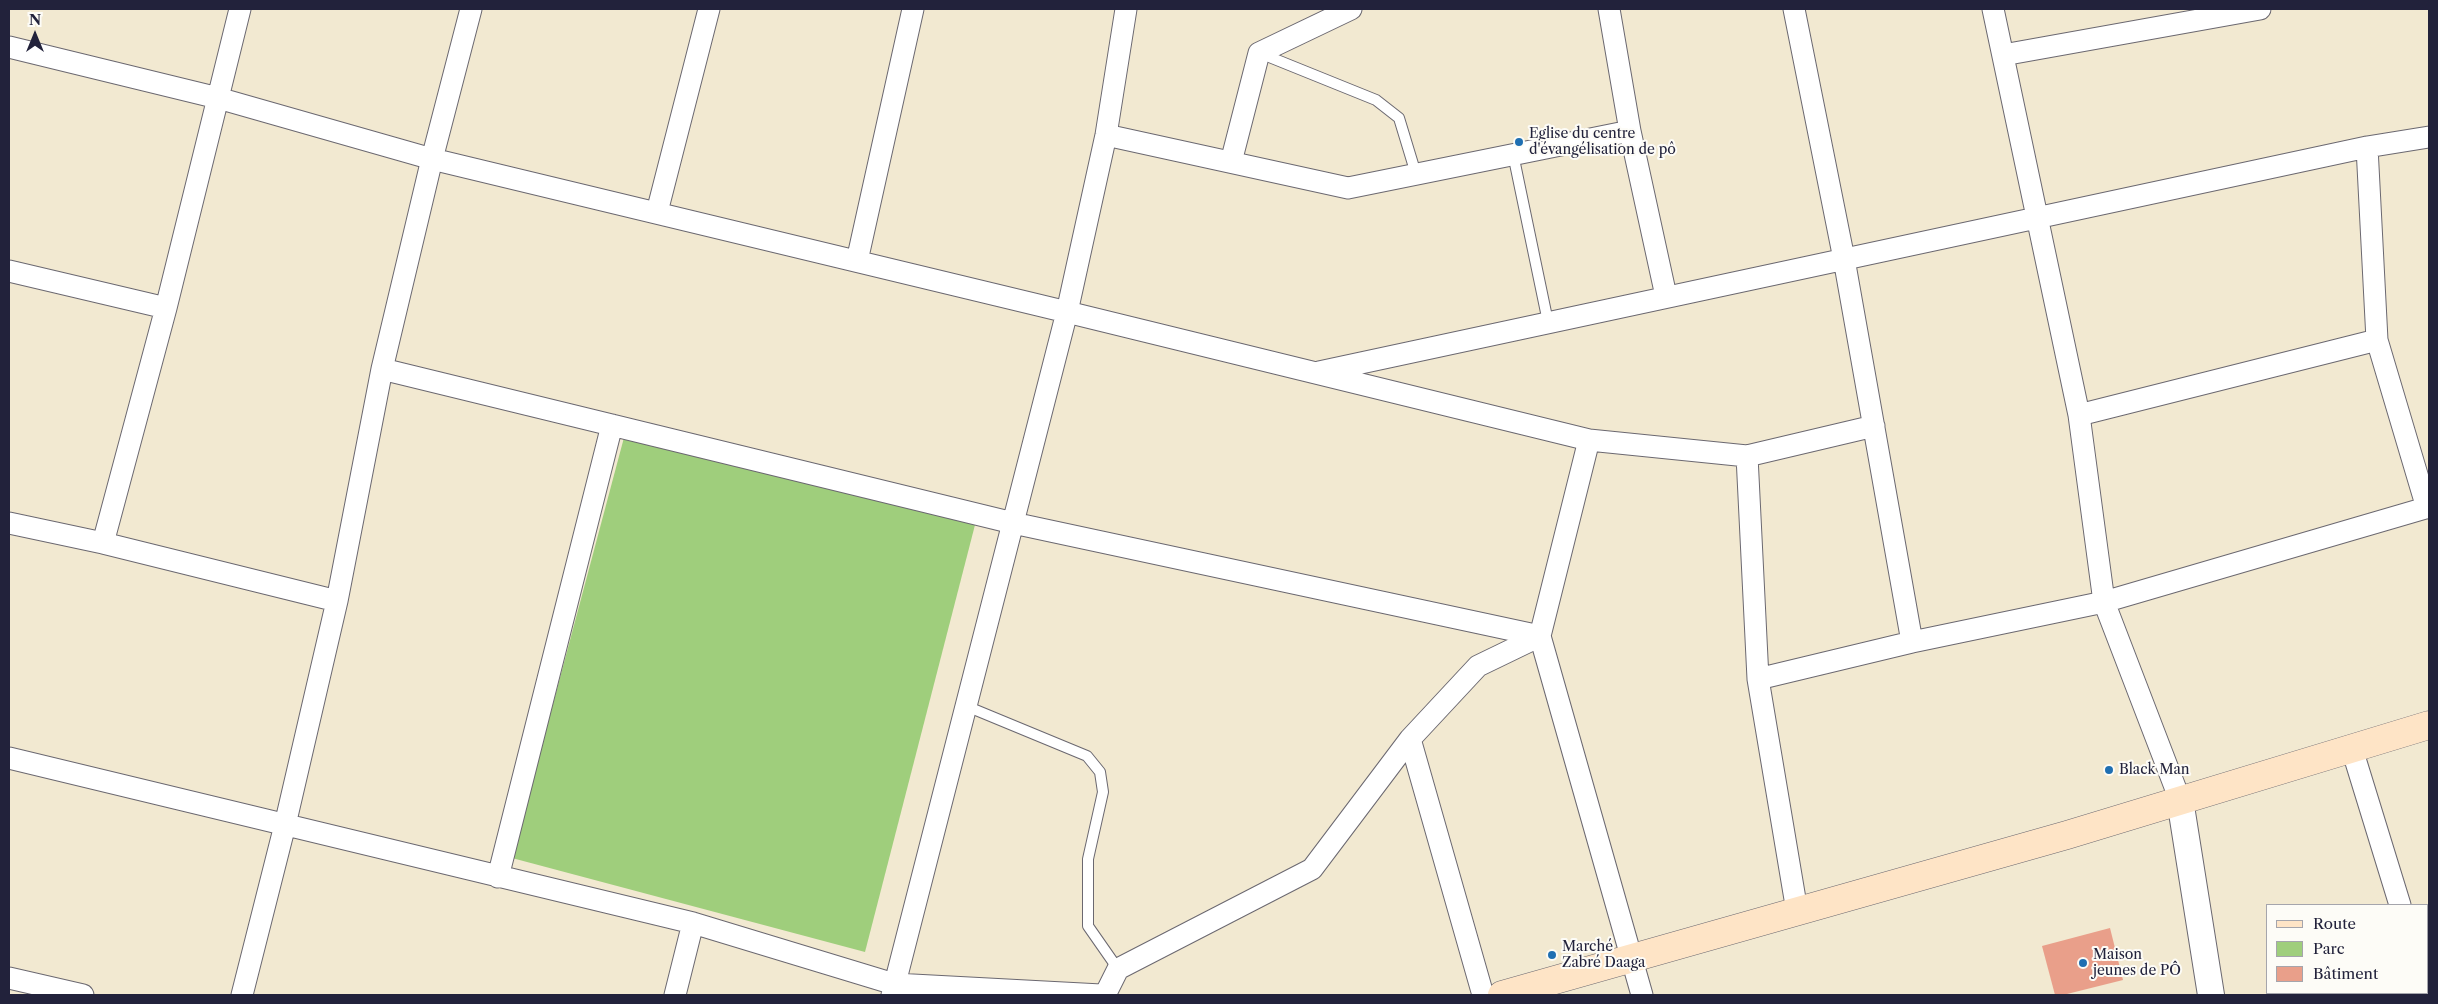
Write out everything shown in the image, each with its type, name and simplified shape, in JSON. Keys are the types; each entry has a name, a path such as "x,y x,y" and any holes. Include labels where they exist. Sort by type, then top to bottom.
{"main road":[{"path":"1502,995 1633,960 2057,838 2429,725"}],"street":[{"path":"102,543 166,308 240,9"},
{"path":"242,995 285,825 337,601 382,369 432,159 471,9"},
{"path":"657,212 709,9"},
{"path":"857,261 912,9"},
{"path":"893,990 1067,312 1106,135 1126,9"},
{"path":"1231,162 1259,53 1351,9"},
{"path":"1609,9 1630,131 1666,296"},
{"path":"1794,9 1844,259 1912,642"},
{"path":"1993,9 2079,415 2104,602 2180,800 2211,995"},
{"path":"2003,55 2260,9"},
{"path":"9,47 218,98 432,159 657,212 1589,440 1747,456 1874,426"},
{"path":"1106,135 1348,188 1630,131"},
{"path":"1315,373 1666,296 2367,147 2429,137"},
{"path":"1758,679 1912,642 2104,602 2428,507 2377,340 2367,147"},
{"path":"9,271 166,308"},
{"path":"2079,415 2377,340"},
{"path":"382,369 1012,523 1540,636"},
{"path":"498,877 612,425"},
{"path":"1589,440 1540,636 1642,995"},
{"path":"1747,456 1758,679 1797,912"},
{"path":"9,523 102,543 337,601"},
{"path":"1105,995 1118,969 1312,869 1410,739 1478,666 1540,636"},
{"path":"1410,739 1483,995"},
{"path":"2352,749 2400,904"},
{"path":"9,758 693,923 893,990 1101,995"},
{"path":"675,995 693,923"},
{"path":"9,978 83,995"}],"lane":[{"path":"1259,53 1376,100 1399,118 1416,174"},
{"path":"1513,154 1548,322"},
{"path":"966,706 1087,756 1100,772 1103,792 1088,859 1088,926 1118,969"}],"green space":[{"path":"626,430 976,521 865,952 512,858"}],"building":[{"name":"Maison jeunes de PÔ","path":"2110,928 2123,980 2063,995 2055,995 2042,946"}],"place":[{"name":"Eglise du centre d'évangélisation de pô","path":"1519,142"},
{"name":"Black Man","path":"2109,770"},
{"name":"Marché Zabré Daaga","path":"1552,955"},
{"name":"Maison jeunes de PÔ","path":"2083,963"}]}
